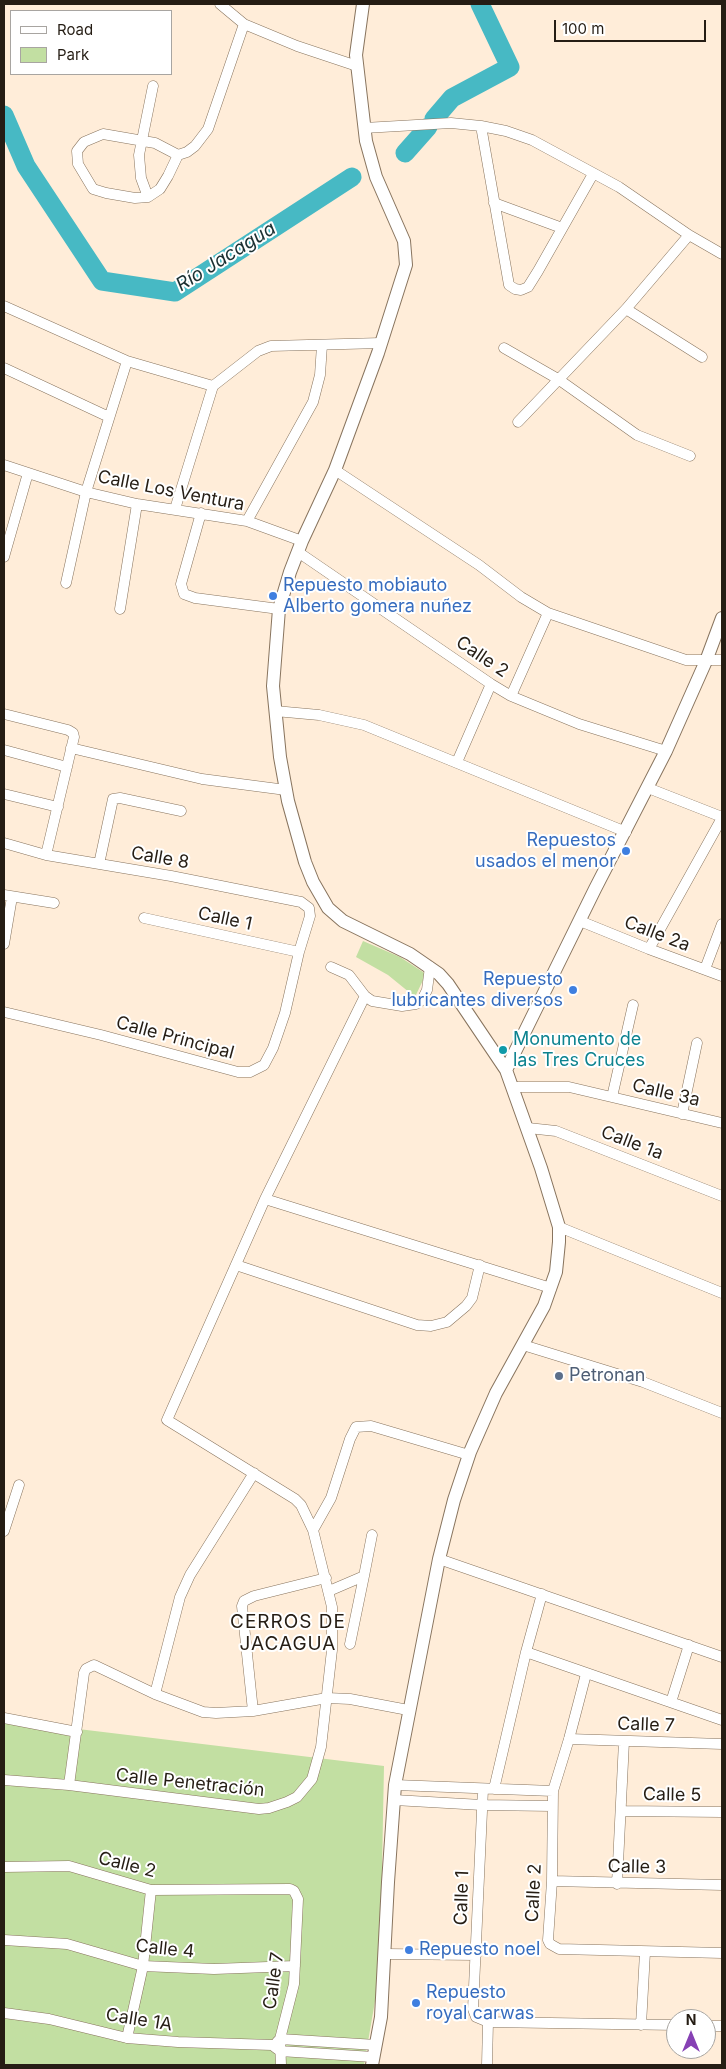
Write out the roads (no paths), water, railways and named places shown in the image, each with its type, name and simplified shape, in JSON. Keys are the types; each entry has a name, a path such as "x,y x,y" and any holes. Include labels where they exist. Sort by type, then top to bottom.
{"street":[{"path":"220,4 244,24 297,46 357,66"},
{"path":"363,4 357,40 357,66 364,128 369,156 400,232 406,252 403,276 381,343 335,470 290,572 279,609 273,660 275,711 280,757 286,790 306,862 323,900 328,908 343,921 410,954 430,967 448,984 506,1070 514,1087 559,1227 559,1257 551,1288 544,1306 496,1393 469,1455 454,1500 439,1559 408,1710 395,1785 381,2017 374,2056"},
{"path":"178,155 166,147 143,140 103,134 84,142 77,151 78,164 93,189 122,196 148,197 160,189 178,155 187,152 195,146 208,129 244,24"},
{"path":"148,197 139,170 153,86"},
{"path":"364,128 426,124 481,126 506,131 532,140 619,187 689,235 722,254"},
{"path":"481,126 509,285 515,289 521,290 528,286 593,174"},
{"path":"494,203 562,228"},
{"path":"518,422 626,309 689,235"},
{"path":"4,306 127,361 213,386"},
{"path":"626,309 702,357"},
{"path":"176,509 213,386 266,347 278,345 381,343"},
{"path":"248,521 313,402 320,375 322,345"},
{"path":"504,348 558,379 637,435 690,456"},
{"path":"66,583 86,492 127,361"},
{"path":"4,368 109,417"},
{"name":"Calle Los Ventura","path":"4,465 86,492 137,504 200,512 248,521 300,546"},
{"path":"335,470 479,565 521,597 548,612 686,660 722,660"},
{"path":"4,557 28,473"},
{"path":"120,610 137,504"},
{"path":"200,512 181,584 184,594 195,598 279,609"},
{"name":"Calle 2","path":"300,546 491,684 512,696 579,724 666,752"},
{"path":"512,696 548,612"},
{"path":"506,1070 594,889 626,832 666,752 722,621"},
{"path":"458,762 491,684"},
{"path":"275,711 319,714 364,725 626,832"},
{"path":"4,714 68,730 73,733 74,737 46,855"},
{"path":"71,748 202,779 286,790"},
{"path":"4,750 66,767"},
{"path":"648,788 722,818 649,949"},
{"path":"4,794 58,807"},
{"path":"100,864 113,799 120,798 181,811"},
{"name":"Calle 8","path":"4,843 46,855 171,876 301,902 309,908"},
{"path":"5,937 8,896 54,903"},
{"path":"309,908 323,900"},
{"name":"Calle Principal","path":"4,1012 101,1035 228,1069 250,1072 264,1065 273,1048 285,1013 299,952 310,916 309,908"},
{"name":"Calle 1","path":"144,918 299,952"},
{"name":"Calle 2a","path":"580,921 722,976"},
{"path":"705,969 722,924"},
{"path":"331,967 350,975 365,996 372,1001 392,1005 416,1004 422,1000 427,990 430,967"},
{"path":"365,996 265,1199 236,1265 417,1325 431,1326 447,1322 466,1306 472,1298 480,1265"},
{"path":"612,1097 633,1005"},
{"path":"682,1114 697,1043"},
{"name":"Calle 3a","path":"514,1087 569,1088 722,1123"},
{"name":"Calle 1a","path":"528,1128 556,1131 722,1196"},
{"path":"265,1199 551,1288"},
{"path":"559,1227 722,1293"},
{"name":"Calle Penetración","path":"4,1780 69,1785 259,1809 280,1806 297,1797 312,1779 321,1746 332,1650 332,1607 313,1530 301,1506 295,1499 167,1420 236,1265"},
{"path":"522,1345 643,1382 722,1413"},
{"path":"313,1530 330,1498 350,1439 356,1427 371,1426 469,1455"},
{"path":"155,1694 183,1589 254,1473"},
{"path":"4,1531 20,1485"},
{"path":"350,1644 372,1536"},
{"path":"439,1559 722,1657"},
{"path":"329,1591 364,1576"},
{"path":"253,1711 242,1606 244,1601 254,1596 326,1578"},
{"path":"494,1789 526,1652 542,1594"},
{"path":"671,1702 689,1645"},
{"path":"526,1652 722,1720"},
{"path":"69,1785 84,1673 90,1666 99,1666 155,1694 203,1712 253,1711 328,1698 350,1699 408,1710"},
{"name":"Calle 2","path":"586,1674 553,1791 552,1881 548,1940 554,1948 722,1953"},
{"path":"4,1718 77,1732"},
{"name":"Calle 7","path":"569,1739 722,1744"},
{"path":"617,1884 624,1741"},
{"path":"395,1785 553,1791"},
{"name":"Calle 1","path":"482,1789 473,2009 476,2017 488,2022"},
{"path":"394,1800 552,1806"},
{"name":"Calle 5","path":"622,1811 722,1812"},
{"name":"Calle 2","path":"4,1867 69,1866 151,1890 290,1889 297,1895 298,1899"},
{"name":"Calle 3","path":"552,1881 722,1885"},
{"path":"127,2038 143,1966 151,1890"},
{"name":"Calle 7","path":"281,2065 282,2058 277,2045 294,1984 298,1899"},
{"name":"Calle 4","path":"4,1940 67,1944 143,1966 214,1969 295,1966"},
{"path":"641,2025 645,1952"},
{"path":"385,1954 476,1955"},
{"name":"Calle 1A","path":"4,2013 49,2019 127,2038 178,2042 277,2045 374,2056"},
{"path":"488,2065 488,2022 666,2025"}],"waterway":[{"name":"Río Jacagua","path":"434,119 452,98 510,67 480,4"},
{"name":"Río Jacagua","path":"4,115 26,166 102,281 175,292 352,177"},
{"name":"Río Jacagua","path":"405,153 428,127"}],"place":[{"name":"Repuesto mobiauto Alberto gomera nuñez","path":"273,596"},
{"name":"Repuestos usados el menor","path":"626,851"},
{"name":"Repuesto lubricantes diversos","path":"573,990"},
{"name":"Monumento de las Tres Cruces","path":"503,1050"},
{"name":"Petronan","path":"559,1376"},
{"name":"Repuesto noel","path":"409,1950"},
{"name":"Repuesto royal carwas","path":"416,2003"}],"district":[{"name":"CERROS DE JACAGUA","path":"288,1633"}]}
